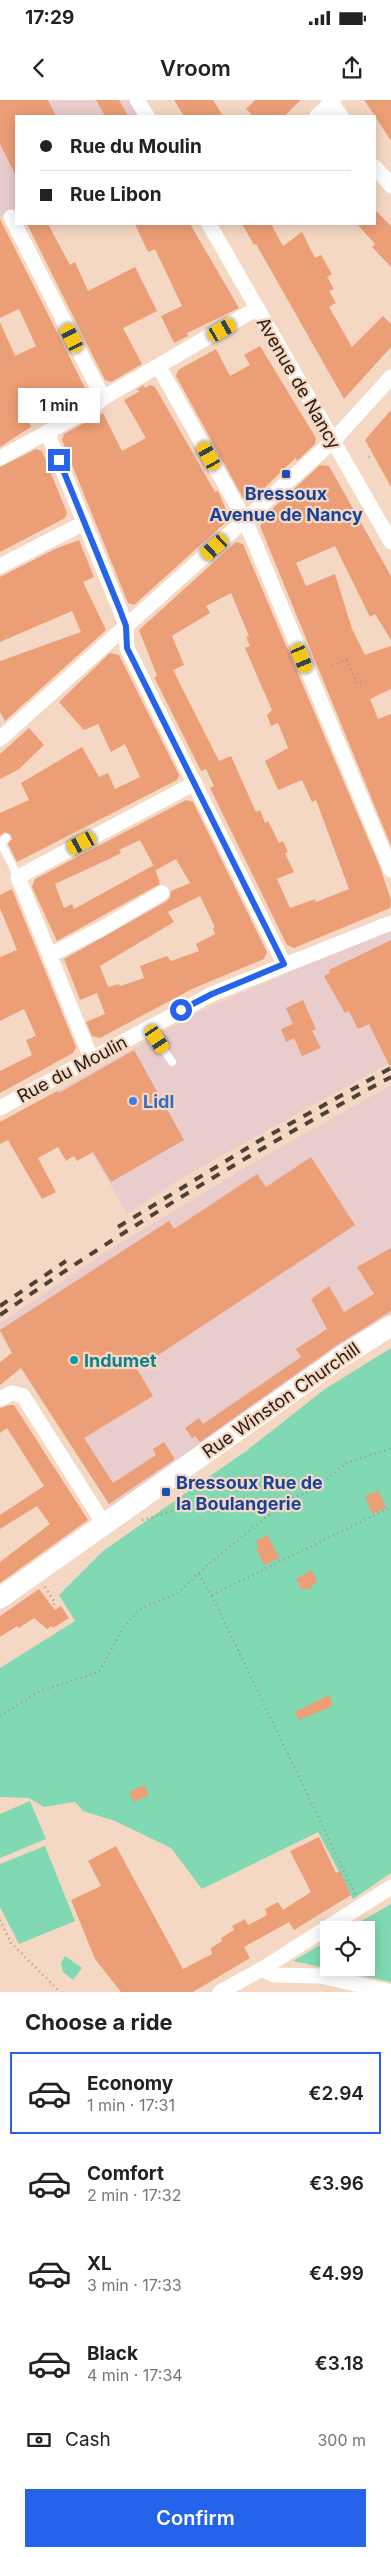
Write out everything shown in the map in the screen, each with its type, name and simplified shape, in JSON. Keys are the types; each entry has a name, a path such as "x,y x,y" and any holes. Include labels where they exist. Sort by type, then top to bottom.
{"main road":[{"name":"Rue Winston Churchill","path":"0,1598 344,1355 391,1326"}],"street":[{"path":"138,100 146,115"},
{"path":"318,115 332,101 340,115"},
{"path":"376,168 391,186"},
{"path":"9,218 103,398"},
{"name":"Avenue de Nancy","path":"210,225 391,542"},
{"path":"0,458 92,408 103,398 256,309"},
{"path":"159,367 245,520 391,870"},
{"path":"0,739 333,441 391,377"},
{"path":"47,432 126,626 127,648 284,964"},
{"path":"0,566 84,523"},
{"path":"91,1058 18,877 195,783"},
{"path":"50,955 101,930 162,893"},
{"name":"Rue du Moulin","path":"0,1108 212,994 391,923"},
{"path":"6,1396 23,1396 104,1524"},
{"path":"220,1992 262,1968 391,1887"},
{"path":"262,1968 274,1975 320,1976 391,1992"}],"lane":[{"path":"6,838 1,843 18,877"},
{"path":"149,1027 172,1062"}],"path":[{"path":"332,665 347,660 357,684 365,681"},
{"path":"134,1522 194,1505 287,1500 314,1490 346,1463 391,1448"},
{"path":"0,1716 40,1691 99,1672 123,1628 140,1609 180,1592 287,1500"},
{"path":"212,1595 391,1507"},
{"path":"199,1574 212,1595 360,1906"},
{"path":"44,1585 55,1603 52,1607"},
{"path":"0,1920 11,1943 60,1992"}],"shaded area":[{"path":"0,100 137,100 146,115 15,115 15,210 0,218"},
{"path":"391,931 391,1062 185,1176 127,1214 57,1091 206,1008 279,977 284,964"},
{"path":"391,1085 391,1318 112,1509 0,1335 0,1323 112,1248 248,1166"}],"green space":[{"path":"391,1348 391,1873 353,1899 318,1832 202,1889 171,1848 115,1821 83,1811 75,1802 44,1807 29,1798 0,1797 0,1668 75,1621 59,1595 103,1551 246,1451 325,1389"},
{"path":"30,1801 46,1839 0,1858 0,1814"},
{"path":"45,1846 75,1921 19,1944 0,1907 0,1864"},
{"path":"391,1904 391,1982 363,1976 375,1976 375,1921 362,1921"},
{"path":"320,1945 320,1967 293,1961"},
{"path":"65,1956 82,1968 73,1980 63,1972 61,1963"}],"building":[{"path":"0,100 48,100 56,115 15,115 15,174 0,144"},
{"path":"96,100 119,100 127,115 104,115"},
{"path":"174,100 213,100 222,115 183,115"},
{"path":"255,100 301,100 285,115 252,115 246,109"},
{"path":"364,100 391,100 391,141 376,115"},
{"path":"376,211 391,226 391,267 372,247 375,244 358,225 376,225"},
{"path":"0,219 87,392 84,398 50,417 48,413 29,422 31,427 0,447 0,322 15,356 36,346 19,309 0,318"},
{"path":"28,225 49,225 70,265 75,262 88,291 135,267 157,311 123,328 142,364 111,382 105,380"},
{"path":"135,225 191,225 239,308 187,333 188,336 174,343 161,316 182,306 155,249 148,252"},
{"path":"243,225 272,225 283,246 302,232 315,258 321,255 332,274 327,277 334,289 329,291 336,303 329,307 352,347 383,316 391,324 391,347 344,399 256,244 254,245"},
{"path":"260,346 316,438 315,444 297,461 296,458 253,499 243,498 176,376 178,370 216,349 230,376 250,365 244,355"},
{"path":"144,385 145,388 150,385 155,387 215,492 218,491 228,514 227,521 134,605 128,603 62,440 64,434 103,413 122,451 146,438 124,400 140,391 136,390"},
{"path":"391,410 391,487 365,440"},
{"path":"36,449 42,451 67,513 65,518 0,552 0,467"},
{"path":"320,465 329,466 391,576 391,640 375,614 370,617 335,546 296,563 306,586 335,574 352,629 365,655 391,646 391,689 370,699 378,719 391,714 391,846 260,526 269,512"},
{"path":"79,540 94,577 83,582 106,630 5,721 0,712 0,661 81,632 72,611 0,642 0,577 55,549"},
{"path":"236,542 243,544 380,867 391,900 390,908 294,948 287,945 210,788 214,786 206,769 201,771 154,677 157,676 139,630","holes":["231,593 249,636 246,637 250,646 245,648 272,710 267,715 271,726 278,723 288,748 265,761 278,790 302,780 312,802 316,800 349,889 316,902 315,899 290,908 277,879 294,872 285,853 288,852 283,841 279,843 268,821 265,823 260,810 256,812 231,756 219,761 173,670 184,665 172,636 210,613 206,606"]},
{"path":"110,653 119,655 179,775 177,780 17,862 8,844 12,839 10,834 5,832 0,836 0,813 29,800 21,783 82,747 99,777 108,773 115,789 140,777 125,744 111,752 98,724 84,730 59,702"},
{"path":"29,728 44,745 19,769 0,779 0,754"},
{"path":"186,800 193,802 267,952 264,959 192,989 100,1038 92,1036 86,1022 105,1014 97,993 80,1000 64,959 167,901 171,891 190,883 176,859 156,870 155,868 160,884 57,941 32,887 35,879","holes":["140,840 153,865 74,909 72,904 64,908 55,884 121,853 119,850","200,896 215,927 213,928 215,934 196,944 199,951 171,961 167,956 140,966 144,978 120,986 119,984 108,987 100,966 174,922 168,912"]},
{"path":"12,889 76,1047 73,1053 0,1093 0,1071 32,1055 26,1040 36,1036 24,1009 0,1021 0,957 17,950 0,908 0,895"},
{"path":"391,940 391,1069 369,1024 358,1029 349,1011 345,1013 324,976 330,973 329,970"},
{"path":"303,1000 316,1029 312,1031 321,1048 302,1056 294,1038 286,1042 281,1029 293,1024 286,1008"},
{"path":"134,1050 184,1140 111,1182 93,1152 77,1161 74,1156 66,1161 58,1147 38,1158 56,1192 42,1199 8,1140 0,1144 0,1122 57,1091 59,1093"},
{"path":"311,1157 355,1225 137,1369 153,1396 84,1438 113,1483 156,1455 153,1449 164,1442 175,1459 109,1504 21,1368 0,1385 0,1362 12,1353 0,1330 169,1221 174,1229 257,1174 266,1187"},
{"path":"391,1248 391,1311 337,1345 200,1442 195,1436 192,1438 185,1428 199,1418 203,1424 301,1357 296,1349 327,1329 311,1299 329,1286 344,1312 374,1294 357,1267"},
{"path":"14,1405 88,1520 0,1583 0,1562 50,1524 37,1506 0,1529 0,1515 44,1486 7,1428 0,1433 0,1408"},
{"path":"379,1491 386,1508 372,1514 365,1496"},
{"path":"267,1535 279,1558 264,1565 256,1548 259,1547 256,1541"},
{"path":"312,1570 317,1582 312,1584 312,1588 301,1590 296,1579"},
{"path":"39,1589 55,1610 61,1606 69,1618 53,1628 52,1626 47,1629 34,1618 0,1637 0,1616"},
{"path":"329,1695 333,1706 299,1720 295,1712"},
{"path":"144,1785 149,1795 134,1802 129,1792"},
{"path":"319,1837 336,1873 340,1871 351,1895 294,1930 289,1922 244,1947 250,1958 193,1992 121,1992 95,1959 71,1900 101,1886 88,1861 116,1846 183,1969 212,1954 211,1948 222,1941 221,1938 234,1930 232,1926 245,1919 248,1925 258,1920 267,1915 265,1909 278,1902 283,1910 311,1892 290,1851"}],"railway":[{"path":"118,1227 257,1142 391,1068"},
{"path":"0,1315 95,1251 192,1190 291,1132 391,1077"},
{"path":"0,1306 66,1261"}],"place":[{"name":"Bressoux Avenue de Nancy","path":"286,474"},
{"name":"Lidl","path":"133,1101"},
{"name":"Indumet","path":"74,1360"},
{"name":"Bressoux Rue de la Boulangerie","path":"166,1492"}],"route":[{"path":"59,460 126,626 127,648 284,964 212,994 181,1010"}]}
